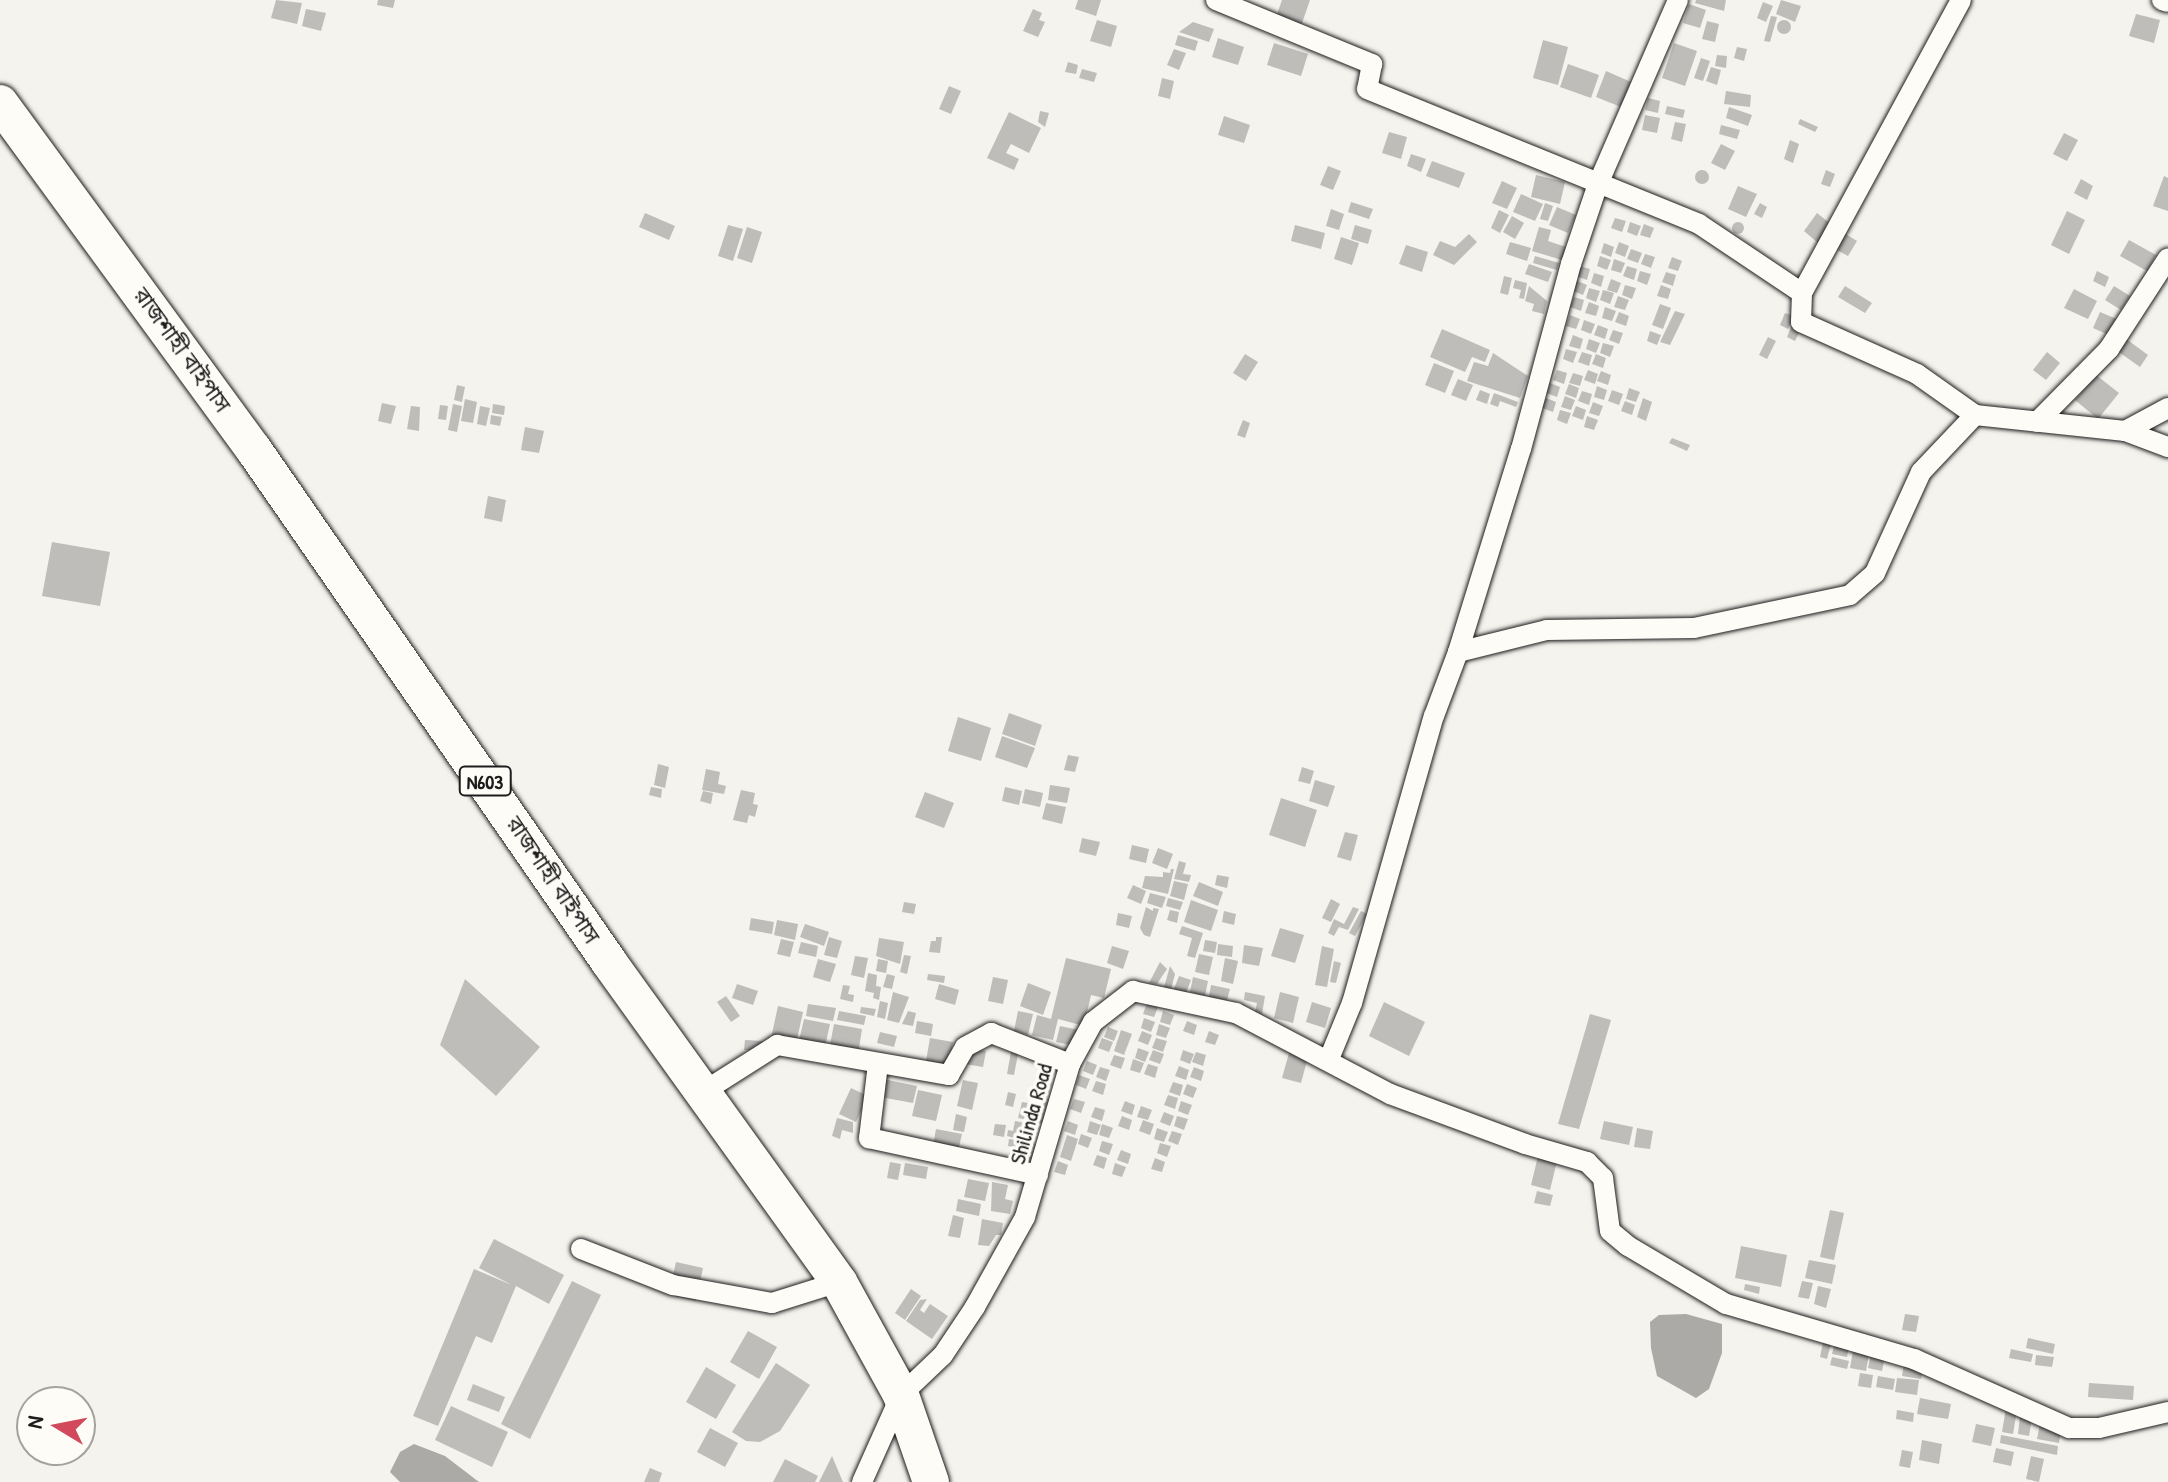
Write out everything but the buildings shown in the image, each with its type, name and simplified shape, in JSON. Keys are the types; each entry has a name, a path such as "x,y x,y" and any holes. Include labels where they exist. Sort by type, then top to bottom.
{"highway":[{"name":"রাজশাহী বাইপাস","path":"0,103 263,463 609,962 839,1282 901,1395 931,1482"}],"street":[{"path":"1216,0 1372,64 1367,89 1699,224 1802,293"},
{"path":"1329,1059 1352,1003 1434,716 1458,652 1598,184 1678,0"},
{"path":"1961,0 1802,293 1801,322 1917,374 1975,415 2125,431 2168,447"},
{"path":"2162,0 2168,2"},
{"path":"2037,422 2109,349 2168,258"},
{"path":"2125,431 2168,408"},
{"path":"1458,652 1547,630 1694,628 1850,595 1875,573 1921,472 1975,415"},
{"name":"Shilinda Road","path":"901,1395 943,1355 975,1307 1025,1217 1070,1064 1093,1022 1133,991 1236,1013 1329,1059 1390,1094 1525,1144 1587,1162 1603,1178 1610,1231 1628,1246 1726,1304 1914,1359 2069,1428 2099,1428 2168,1412"},
{"path":"703,1092 777,1045 949,1075 965,1047 991,1033 1070,1064"},
{"path":"878,1064 869,1138 1038,1175"},
{"path":"581,1249 673,1285 772,1303 839,1282"},
{"path":"862,1482 901,1395"}],"shaded area":[{"path":"1686,1314 1722,1324 1722,1353 1709,1389 1696,1398 1657,1376 1651,1348 1650,1322 1659,1315"},
{"path":"414,1444 445,1456 479,1482 400,1482 390,1472 400,1452"}]}
